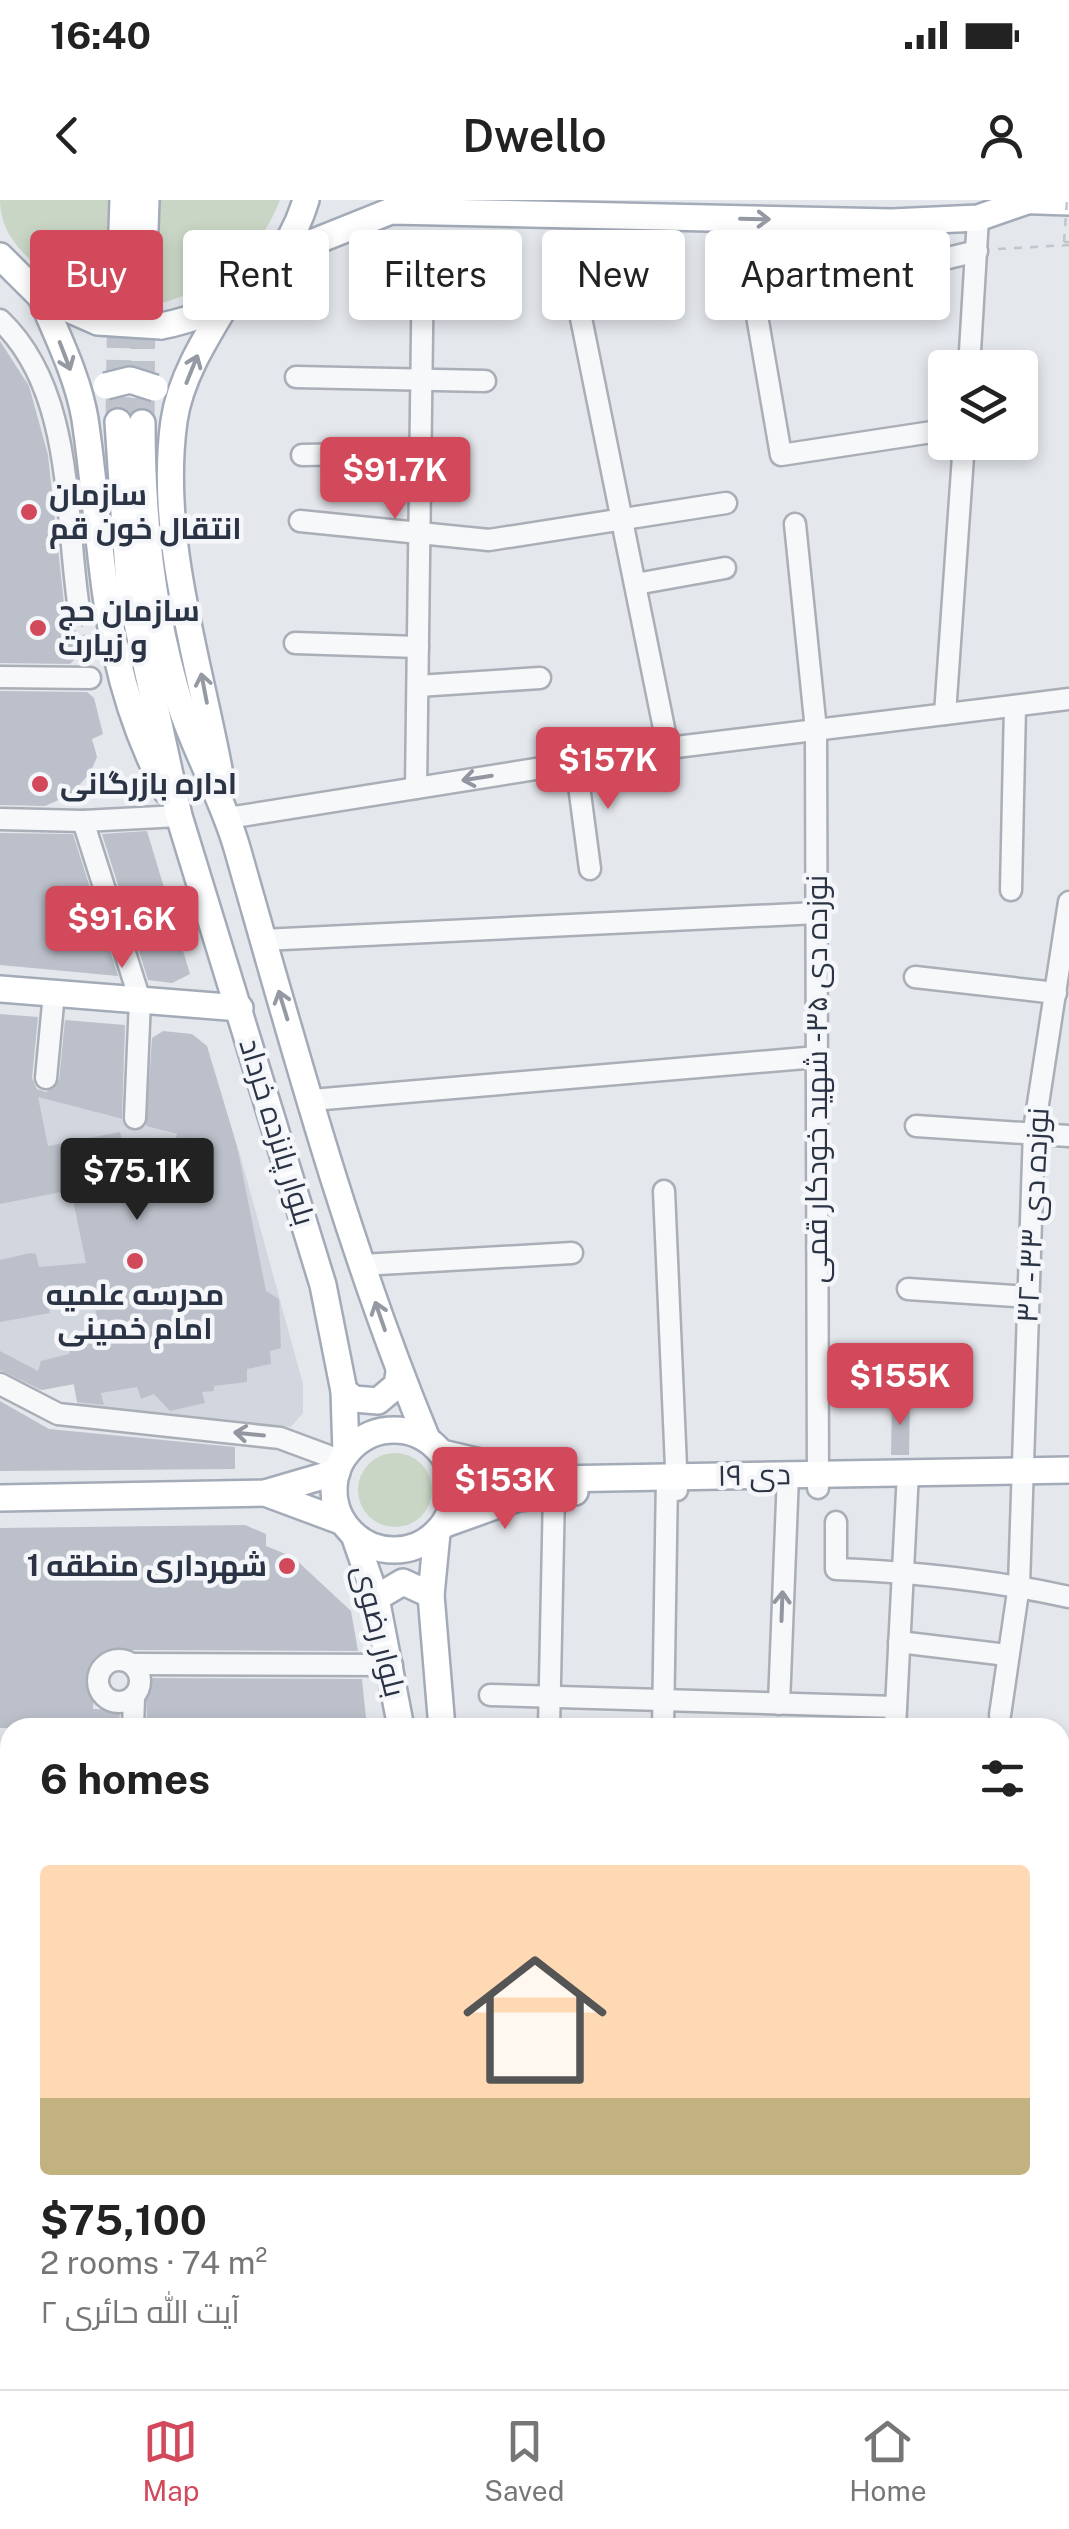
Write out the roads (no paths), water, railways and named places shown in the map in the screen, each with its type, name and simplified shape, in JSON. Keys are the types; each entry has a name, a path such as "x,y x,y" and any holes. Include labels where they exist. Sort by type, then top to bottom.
{"main road":[{"path":"122,200 132,287 146,200"},
{"path":"292,230 306,200"},
{"path":"1007,200 1068,201"},
{"path":"329,231 380,206 892,222 978,218 1027,201"},
{"path":"2,261 30,286"},
{"path":"94,320 161,326 183,319"},
{"name":"بلوار پانزده خرداد","path":"50,320 84,416 102,590 119,677 139,740 179,816 323,1285 344,1392 341,1463"},
{"name":"بلوار پانزده خرداد","path":"219,320 192,366 174,420 172,522 228,818 362,1265 400,1372 435,1446"},
{"path":"84,416 88,404 106,386 130,380 154,388 164,397 174,420"},
{"path":"130,422 171,714"},
{"name":"بلوار پانزده خرداد","path":"171,714 179,816"},
{"name":"بلوار پانزده خرداد","path":"171,714 228,818"},
{"path":"0,989 240,1008"},
{"path":"344,1392 354,1400 378,1402 397,1385 400,1372"},
{"path":"0,1498 265,1493 341,1463 358,1442 392,1430 435,1446 453,1476 454,1501 441,1529 418,1546 396,1551 374,1547 349,1529 265,1493"},
{"name":"۱۹ دی","path":"435,1446 554,1479 672,1484"},
{"path":"341,1463 336,1506 349,1529"},
{"name":"۱۹ دی","path":"441,1529 518,1498 554,1492 672,1484 1021,1477 1069,1470"},
{"name":"۱۹ دی","path":"1021,1477 1069,1484"},
{"name":"بلوار رضوی","path":"349,1529 376,1598 392,1665 399,1718"},
{"name":"بلوار رضوی","path":"441,1529 432,1596 441,1718"},
{"path":"376,1598 404,1582 432,1596"}],"street":[{"path":"970,350 978,218"},
{"path":"928,433 781,455 758,306 977,251"},
{"path":"0,320 48,396 59,440 78,602"},
{"path":"416,788 422,320"},
{"path":"581,320 668,748"},
{"path":"296,377 485,381"},
{"path":"302,454 421,453"},
{"path":"945,714 963,460"},
{"path":"300,522 488,540 726,503"},
{"name":"نوزده دی ۳۵ - شهید خودکار قمی","path":"794,524 816,730 818,1481"},
{"path":"636,584 725,568"},
{"path":"295,643 418,647"},
{"path":"0,677 90,678"},
{"path":"418,686 540,678"},
{"path":"228,818 668,748 1069,699"},
{"path":"1011,890 1016,706"},
{"path":"576,763 590,868"},
{"path":"0,819 83,821 179,816"},
{"path":"83,821 140,1000 135,1118"},
{"name":"۳۲ - نوزده دی ۳۳","path":"1000,1716 1019,1586 1034,1130 1069,905"},
{"path":"263,940 817,913"},
{"path":"915,977 1056,993"},
{"path":"46,1078 54,993"},
{"path":"312,1100 817,1058"},
{"path":"916,1126 1034,1130 1069,1136"},
{"path":"663,1718 672,1484 664,1190"},
{"path":"362,1265 572,1253"},
{"path":"908,1289 1028,1298"},
{"path":"0,1384 58,1414 280,1438 341,1463"},
{"path":"490,1695 779,1704 895,1717 908,1479"},
{"path":"779,1704 787,1482"},
{"path":"549,1718 554,1492"},
{"path":"836,1522 836,1570 903,1571 1019,1586 1069,1597"},
{"path":"899,1642 1007,1655"},
{"path":"134,1697 123,1702 110,1701 97,1682 109,1661 392,1665"},
{"path":"132,1664 140,1686 134,1697 134,1718"}],"tunnel":[{"path":"118,422 120,320"},
{"path":"142,423 143,320"}],"place":[{"name":"سازمان انتقال خون قم","path":"29,512"},
{"name":"سازمان حج و زیارت","path":"38,628"},
{"name":"اداره بازرگانی","path":"40,784"},
{"name":"مدرسه علمیه امام خمینی","path":"135,1261"},
{"name":"شهرداری منطقه 1","path":"287,1566"}]}
